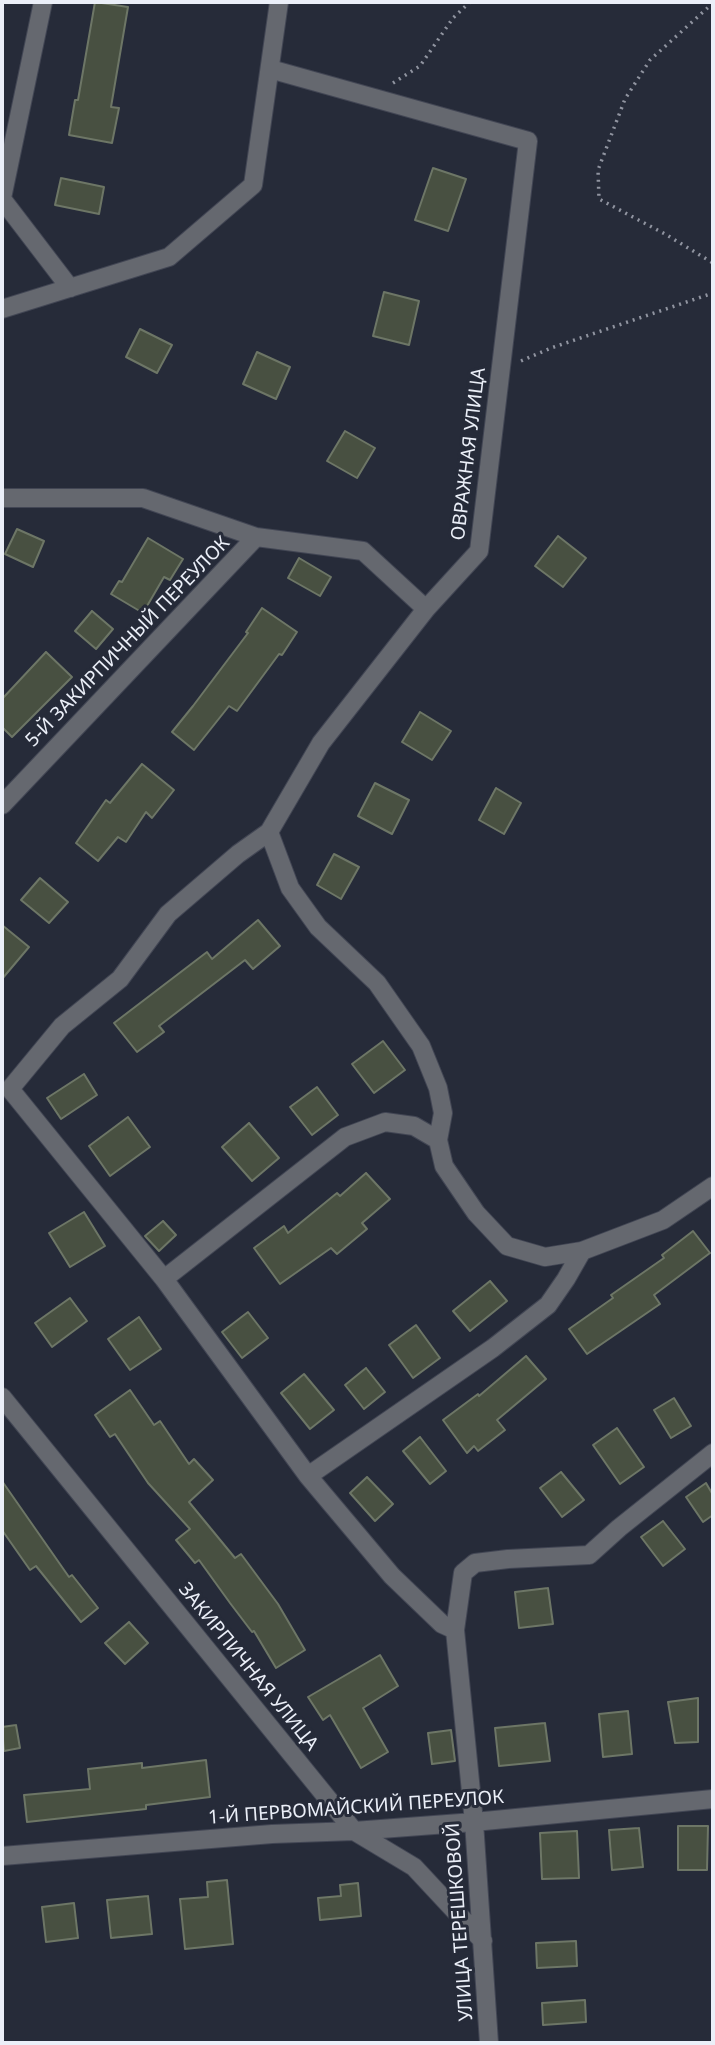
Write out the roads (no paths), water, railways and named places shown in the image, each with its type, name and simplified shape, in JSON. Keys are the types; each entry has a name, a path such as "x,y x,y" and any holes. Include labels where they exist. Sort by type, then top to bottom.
{"street":[{"path":"43,2 2,198 70,288"},
{"path":"2,309 169,257 253,185 279,2"},
{"name":"ОВРАЖНАЯ УЛИЦА","path":"269,832 321,743 426,609 479,551 528,141 270,69"},
{"path":"2,498 143,498 256,537 363,551 426,609"},
{"name":"5-Й ЗАКИРПИЧНЫЙ ПЕРЕУЛОК","path":"2,805 256,537"},
{"path":"455,1630 442,1624 392,1576 308,1476 164,1279 9,1089 62,1026 120,979 168,914 238,854 269,832 290,888 318,926 377,983 421,1046 438,1088 443,1113 438,1140 444,1166 476,1213 507,1247 545,1257 582,1251 663,1220 713,1186"},
{"path":"164,1279 345,1137 385,1122 414,1126 438,1140"},
{"path":"308,1476 493,1348 548,1306 582,1251"},
{"name":"ЗАКИРПИЧНАЯ УЛИЦА","path":"2,1397 354,1830 414,1867 483,1941"},
{"name":"УЛИЦА ТЕРЕШКОВОЙ","path":"489,2043 474,1822 455,1630 463,1573 475,1563 589,1555 713,1452"},
{"name":"1-Й ПЕРВОМАЙСКИЙ ПЕРЕУЛОК","path":"2,1856 272,1834 474,1822 713,1799"}]}
